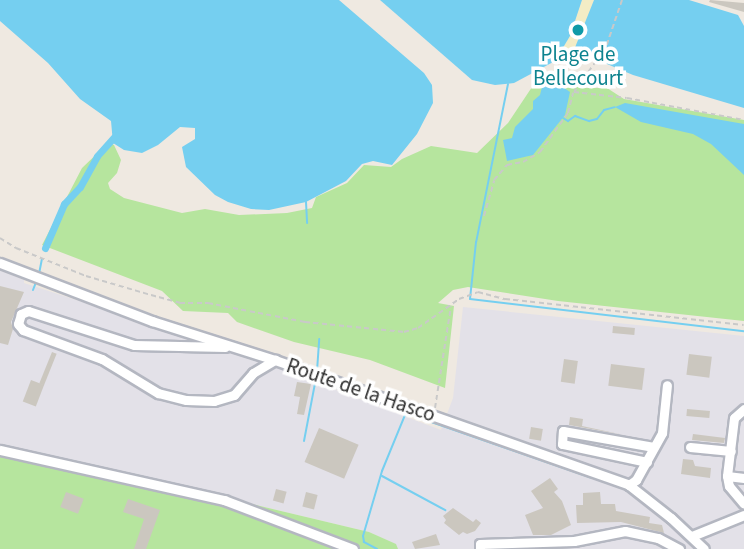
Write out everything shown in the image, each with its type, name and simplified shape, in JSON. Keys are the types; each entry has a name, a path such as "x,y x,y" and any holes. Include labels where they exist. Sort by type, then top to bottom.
{"street":[{"name":"Route de la Hasco","path":"0,263 140,317 275,360 629,485 704,549"},
{"path":"230,347 134,345 27,311 21,314 18,324 23,330 102,359 158,393 186,400 214,401 234,395 253,373 275,360"},
{"path":"629,485 647,462 662,433 667,385"},
{"path":"744,408 734,418 727,476 729,486 744,504"},
{"path":"647,462 562,444 564,431 654,447"},
{"path":"690,447 731,451"},
{"path":"0,450 224,500 353,549"},
{"path":"727,476 743,475"},
{"path":"692,536 744,515"},
{"path":"480,549 480,544 574,541 625,531 658,538 679,549"}],"path":[{"path":"484,216 494,180 507,165 523,162 540,152 568,113 574,92 606,47 622,0"},
{"path":"574,92 618,97 744,120"},
{"path":"0,238 16,248 86,276 180,303 208,303 305,322 404,332 418,328 451,305 478,292 505,299 744,325"},
{"path":"435,416 451,305"}],"shaded area":[{"path":"0,270 24,280 24,283 234,351 441,430 453,398 463,307 744,336 744,549 398,549 395,544 369,532 0,444"}],"green space":[{"path":"542,71 542,76 552,82 569,81 584,88 607,88 624,99 744,120 744,321 558,301 468,287 453,290 438,303 454,306 445,388 370,360 294,342 237,322 228,313 183,311 162,291 42,245 82,168 108,143 114,145 121,160 117,173 108,183 110,189 124,198 182,213 205,209 239,215 287,213 312,208 316,197 347,183 364,165 391,167 431,146 477,153 508,123 534,84 535,76"},
{"path":"0,444 369,532 396,544 398,549 0,549"}],"sand":[{"name":"Plage de Bellecourt","path":"582,0 594,0 578,44 565,61 555,61 570,36"}],"water":[{"path":"0,0 339,0 424,73 432,85 433,103 417,134 392,165 373,161 362,164 346,181 306,202 269,210 251,209 215,195 186,167 182,147 195,139 195,128 180,127 158,145 142,153 124,150 113,143 111,121 80,99 48,63 0,21"},
{"path":"380,0 582,0 570,36 555,61 514,83 495,85 472,80"},
{"path":"594,0 689,0 738,15 744,26 744,108 633,75 574,50"},
{"path":"543,83 557,83 570,92 565,115 533,155 507,161 503,140 512,138 515,127 533,109 533,101 540,95"},
{"path":"625,103 744,124 744,175 711,144 693,134 641,122 615,107"}],"building":[{"path":"709,2 744,3 744,12"},
{"path":"0,286 24,292 11,322 13,329 8,345 0,343"},
{"path":"613,326 635,328 634,335 612,333"},
{"path":"52,352 57,354 44,385 39,384"},
{"path":"689,354 712,357 709,378 686,375"},
{"path":"564,359 578,361 575,384 561,382"},
{"path":"611,364 645,368 642,390 608,386"},
{"path":"31,380 44,385 36,406 23,401"},
{"path":"297,382 311,384 304,415 297,414 300,397 294,396"},
{"path":"687,409 710,411 709,418 686,416"},
{"path":"570,417 583,419 582,426 624,435 569,425"},
{"path":"531,427 543,429 541,441 529,439"},
{"path":"319,428 359,445 344,479 305,462"},
{"path":"693,434 725,438 724,443 692,440"},
{"path":"683,459 693,460 695,466 711,468 710,478 681,474"},
{"path":"550,478 558,489 554,492 562,501 571,525 551,535 533,535 525,515 543,508 531,491"},
{"path":"276,489 287,492 284,503 273,501"},
{"path":"66,492 84,499 78,514 60,507"},
{"path":"306,492 318,495 314,509 302,507"},
{"path":"600,492 601,504 615,504 616,511 650,517 649,523 662,525 664,533 621,522 577,523 576,505 583,505 583,493"},
{"path":"128,499 160,510 146,549 134,549 144,519 123,512"},
{"path":"453,508 473,522 476,519 481,523 475,531 459,535 444,523 446,520 443,516"},
{"path":"436,534 440,545 415,549 412,542"}],"waterway":[{"path":"508,84 476,242 470,299 744,331"},
{"path":"563,118 568,121 575,116 589,121 597,119 604,110 615,107"},
{"path":"45,248 64,204 80,187 97,156 116,135"},
{"path":"306,202 307,223"},
{"path":"39,274 42,259"},
{"path":"33,290 36,282"},
{"path":"317,371 319,339"},
{"path":"304,441 316,378"},
{"path":"345,390 366,398"},
{"path":"394,409 592,478"},
{"path":"377,549 364,542 363,536 382,471 405,415"},
{"path":"382,476 445,510"}],"place":[{"name":"Plage de Bellecourt","path":"578,30"}]}
